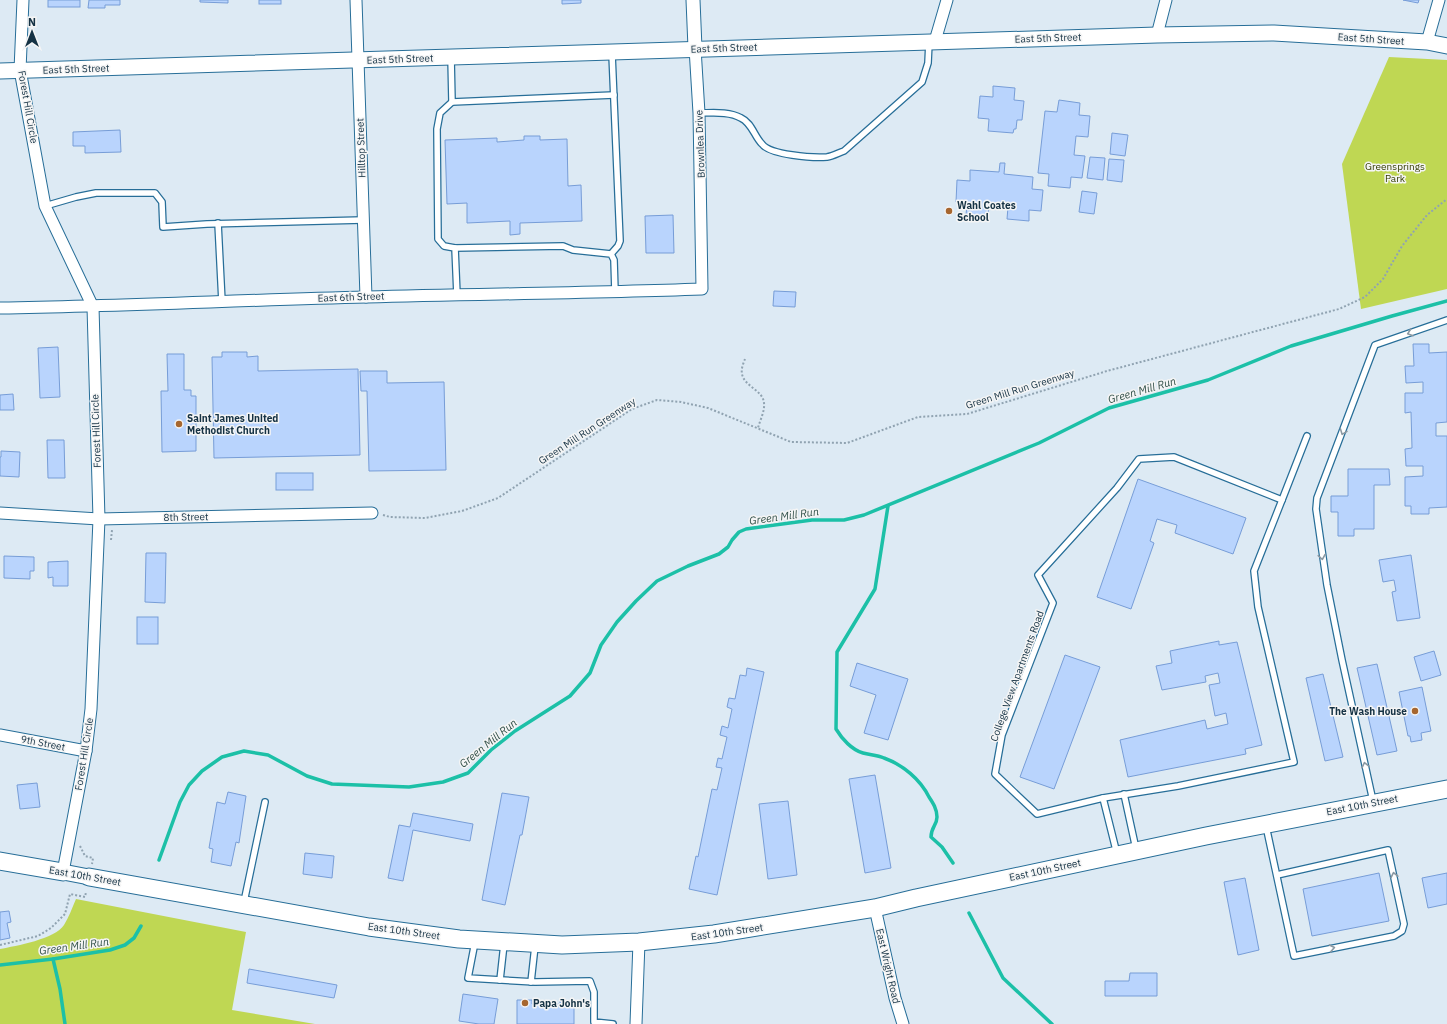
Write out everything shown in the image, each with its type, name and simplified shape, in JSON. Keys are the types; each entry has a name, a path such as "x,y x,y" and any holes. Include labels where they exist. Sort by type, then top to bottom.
{"main road":[{"name":"East 5th Street","path":"0,70 932,41 1274,33 1427,42 1447,46"},
{"name":"East 10th Street","path":"0,861 369,927 475,940 536,944 562,945 639,942 714,934 875,908 1136,850 1447,789"}],"street":[{"name":"Forest Hill Circle","path":"23,0 20,70 45,206 93,307 99,518 91,709 86,751 63,872"},
{"name":"Hilltop Street","path":"356,0 366,297"},
{"name":"Brownlea Drive","path":"693,0 694,48 699,113 702,289"},
{"path":"932,41 947,0"},
{"path":"1157,35 1166,0"},
{"path":"1427,42 1440,0"},
{"name":"East 6th Street","path":"0,308 93,307 366,297 702,289"},
{"name":"8th Street","path":"0,514 99,518 372,512"},
{"name":"9th Street","path":"0,734 86,751"},
{"name":"East Wright Road","path":"875,908 895,998 903,1024"},
{"path":"636,1024 639,942"}],"lane":[{"path":"699,113 731,114 742,118 749,124 762,144 767,148 782,154 826,157 835,155 844,151 922,82 928,63 932,41"},
{"path":"611,254 618,246 620,241 612,51"},
{"path":"451,57 452,102"},
{"path":"611,254 573,250 563,246 455,248 444,246 438,239 436,149 437,129 440,113 452,102 614,95"},
{"path":"45,206 96,193 155,193 162,202 163,226 218,223 363,220"},
{"path":"218,223 222,302"},
{"path":"455,248 457,295"},
{"path":"611,254 614,260 615,292"},
{"path":"1374,803 1327,585 1317,522 1317,498 1376,345 1447,320"},
{"name":"College View Apartments Road","path":"1282,500 1174,457 1139,459 1117,488 1038,575 1053,603 1002,735 995,774 1037,814 1103,798 1178,786 1294,762 1258,607 1254,571 1282,500 1307,436"},
{"path":"1124,794 1136,850"},
{"path":"1103,798 1117,854"},
{"path":"243,904 265,802"},
{"path":"1266,824 1294,956 1394,936 1402,931 1404,924 1388,850 1277,875"},
{"path":"475,940 468,978 531,982 590,981 594,992 594,1022 613,1024"},
{"path":"500,980 504,942"},
{"path":"531,982 536,944"}],"path":[{"name":"Green Mill Run Greenway","path":"390,517 425,518 462,511 498,498 632,408 658,400 681,402 708,408 791,442 847,443 918,417 967,414 1107,371 1339,309 1364,297 1383,279 1402,246 1412,233 1427,215 1447,199"},
{"path":"745,359 742,370 743,378 758,392 765,404 758,428"},
{"path":"0,945 38,936 52,928 65,914 70,894 84,897"}],"green space":[{"name":"Greensprings Park","path":"1389,57 1447,60 1447,289 1361,309 1342,164"},
{"path":"76,899 246,932 232,1010 315,1024 0,1024 0,949 35,941 59,930 66,922"}],"building":[{"path":"48,0 80,0 80,7 48,7"},
{"path":"89,0 120,0 120,5 105,5 105,8 88,8"},
{"path":"200,0 228,0 228,3 200,2"},
{"path":"259,0 281,0 281,4 259,4"},
{"path":"562,0 581,0 581,3 562,4"},
{"path":"1403,0 1419,0 1418,3"},
{"path":"993,86 1015,88 1014,100 1024,101 1022,120 1017,120 1016,129 1014,129 1013,133 988,131 989,119 978,118 980,96 993,97"},
{"path":"1059,100 1080,103 1079,115 1090,116 1088,137 1076,136 1074,155 1085,156 1082,178 1071,177 1070,188 1048,186 1049,174 1038,173 1045,111 1057,112"},
{"path":"120,130 121,152 85,153 85,146 73,146 73,132"},
{"path":"1112,133 1128,135 1125,156 1110,154"},
{"path":"524,136 540,136 540,140 567,139 568,186 581,185 582,221 520,223 520,234 510,235 510,221 467,223 467,203 447,204 445,140 497,138 497,142 524,140"},
{"path":"1090,157 1105,158 1103,180 1087,178"},
{"path":"1109,159 1124,160 1122,182 1107,180"},
{"path":"1000,163 1005,163 1004,174 1033,177 1032,189 1043,190 1041,211 1029,210 1029,221 1007,219 1008,207 989,206 988,216 966,215 967,203 956,202 957,180 970,181 970,170 999,172"},
{"path":"1082,191 1097,193 1094,214 1079,212"},
{"path":"673,215 674,253 646,253 645,216"},
{"path":"774,291 796,292 795,307 773,306"},
{"path":"1413,344 1429,344 1429,353 1447,352 1447,422 1436,423 1436,436 1447,436 1447,507 1429,508 1429,514 1411,514 1411,506 1405,506 1405,477 1423,476 1423,466 1406,466 1405,449 1412,448 1411,412 1405,413 1405,393 1423,393 1423,382 1406,383 1405,366 1414,366"},
{"path":"58,347 60,397 40,398 38,348"},
{"path":"222,352 247,352 247,357 258,356 258,371 358,369 360,455 214,458 212,357 222,357"},
{"name":"Saint James United Methodist Church","path":"167,354 184,354 184,390 191,390 191,396 196,396 196,451 162,452 161,391 168,391"},
{"path":"360,371 387,371 387,383 444,382 446,470 369,471 367,391 361,391"},
{"path":"13,394 14,410 0,410 0,395"},
{"path":"47,440 64,440 65,478 48,478"},
{"path":"1,451 20,452 19,477 0,476"},
{"path":"1348,469 1389,469 1390,485 1374,485 1374,529 1354,529 1354,536 1338,536 1338,512 1331,512 1331,496 1348,496"},
{"path":"276,473 313,473 313,490 276,490"},
{"path":"1138,479 1246,518 1233,554 1175,533 1177,525 1157,519 1150,541 1154,543 1131,609 1097,597"},
{"path":"146,553 166,553 165,603 145,602"},
{"path":"1411,555 1420,618 1397,621 1392,592 1396,591 1394,580 1383,582 1379,560"},
{"path":"4,556 34,557 34,571 30,571 30,579 4,578"},
{"path":"68,561 68,586 53,586 53,577 48,578 48,562"},
{"path":"137,617 158,617 158,644 137,644"},
{"path":"1219,641 1219,645 1237,642 1262,745 1245,749 1246,754 1128,777 1120,740 1205,720 1207,729 1228,724 1226,713 1215,716 1209,685 1220,683 1218,673 1205,676 1206,682 1162,690 1156,666 1172,663 1170,651"},
{"path":"1434,651 1441,675 1421,681 1414,657"},
{"path":"1065,655 1100,667 1054,789 1020,777"},
{"path":"857,663 908,679 888,740 864,733 876,695 850,686"},
{"path":"1377,664 1397,751 1377,755 1357,668"},
{"path":"747,668 764,672 717,895 689,889 696,856 698,857 712,789 717,790 722,768 716,767 718,758 722,759 727,737 720,735 722,726 728,728 732,709 727,707 729,698 735,699 740,675 746,676"},
{"path":"1323,674 1343,757 1325,761 1306,678"},
{"name":"The Wash House","path":"1422,687 1431,731 1421,733 1422,740 1411,742 1410,736 1408,736 1399,692"},
{"path":"875,775 891,868 865,873 849,779"},
{"path":"37,783 40,807 20,809 17,785"},
{"path":"228,792 246,796 239,843 236,842 231,866 211,862 213,849 209,848 217,802 225,804"},
{"path":"502,793 529,797 522,835 520,835 505,905 482,900"},
{"path":"788,801 797,875 768,879 759,804"},
{"path":"413,813 473,824 470,841 413,830 403,881 388,878 399,825 410,827"},
{"path":"305,853 334,856 332,878 303,874"},
{"path":"1379,873 1389,921 1312,936 1303,889"},
{"path":"1447,873 1447,904 1428,908 1422,878"},
{"path":"1245,878 1259,950 1238,955 1224,882"},
{"path":"9,911 11,922 7,923 10,938 0,940 0,912"},
{"path":"249,969 337,985 334,998 247,983"},
{"path":"1130,973 1157,973 1157,996 1105,996 1105,981 1129,981"},
{"path":"463,994 498,999 494,1024 479,1024 459,1021"},
{"path":"517,1000 532,1000 532,1004 560,1004 560,1001 574,1001 574,1024 517,1024"}],"waterway":[{"name":"Green Mill Run","path":"159,860 180,802 189,785 202,771 222,757 244,751 268,755 307,776 332,784 409,787 443,782 468,773 491,750 515,731 570,696 590,673 601,645 617,622 657,581 688,566 719,554 728,547 739,532 746,529 812,520 844,520 864,515 1039,443 1109,408 1208,380 1291,346 1447,301"},
{"path":"888,506 875,589 837,652 836,729 841,737 851,747 859,752 891,761 910,773 921,784 936,811 937,820 931,837 942,847 953,863"},
{"path":"969,913 1003,978 1052,1024"},
{"name":"Green Mill Run","path":"0,965 53,959 110,950 125,945 134,938 141,926"},
{"path":"53,959 60,989 65,1024"}],"place":[{"name":"Wahl Coates School","path":"949,211"},
{"name":"Saint James United Methodist Church","path":"179,424"},
{"name":"The Wash House","path":"1415,711"},
{"name":"Papa John's","path":"525,1003"}]}
